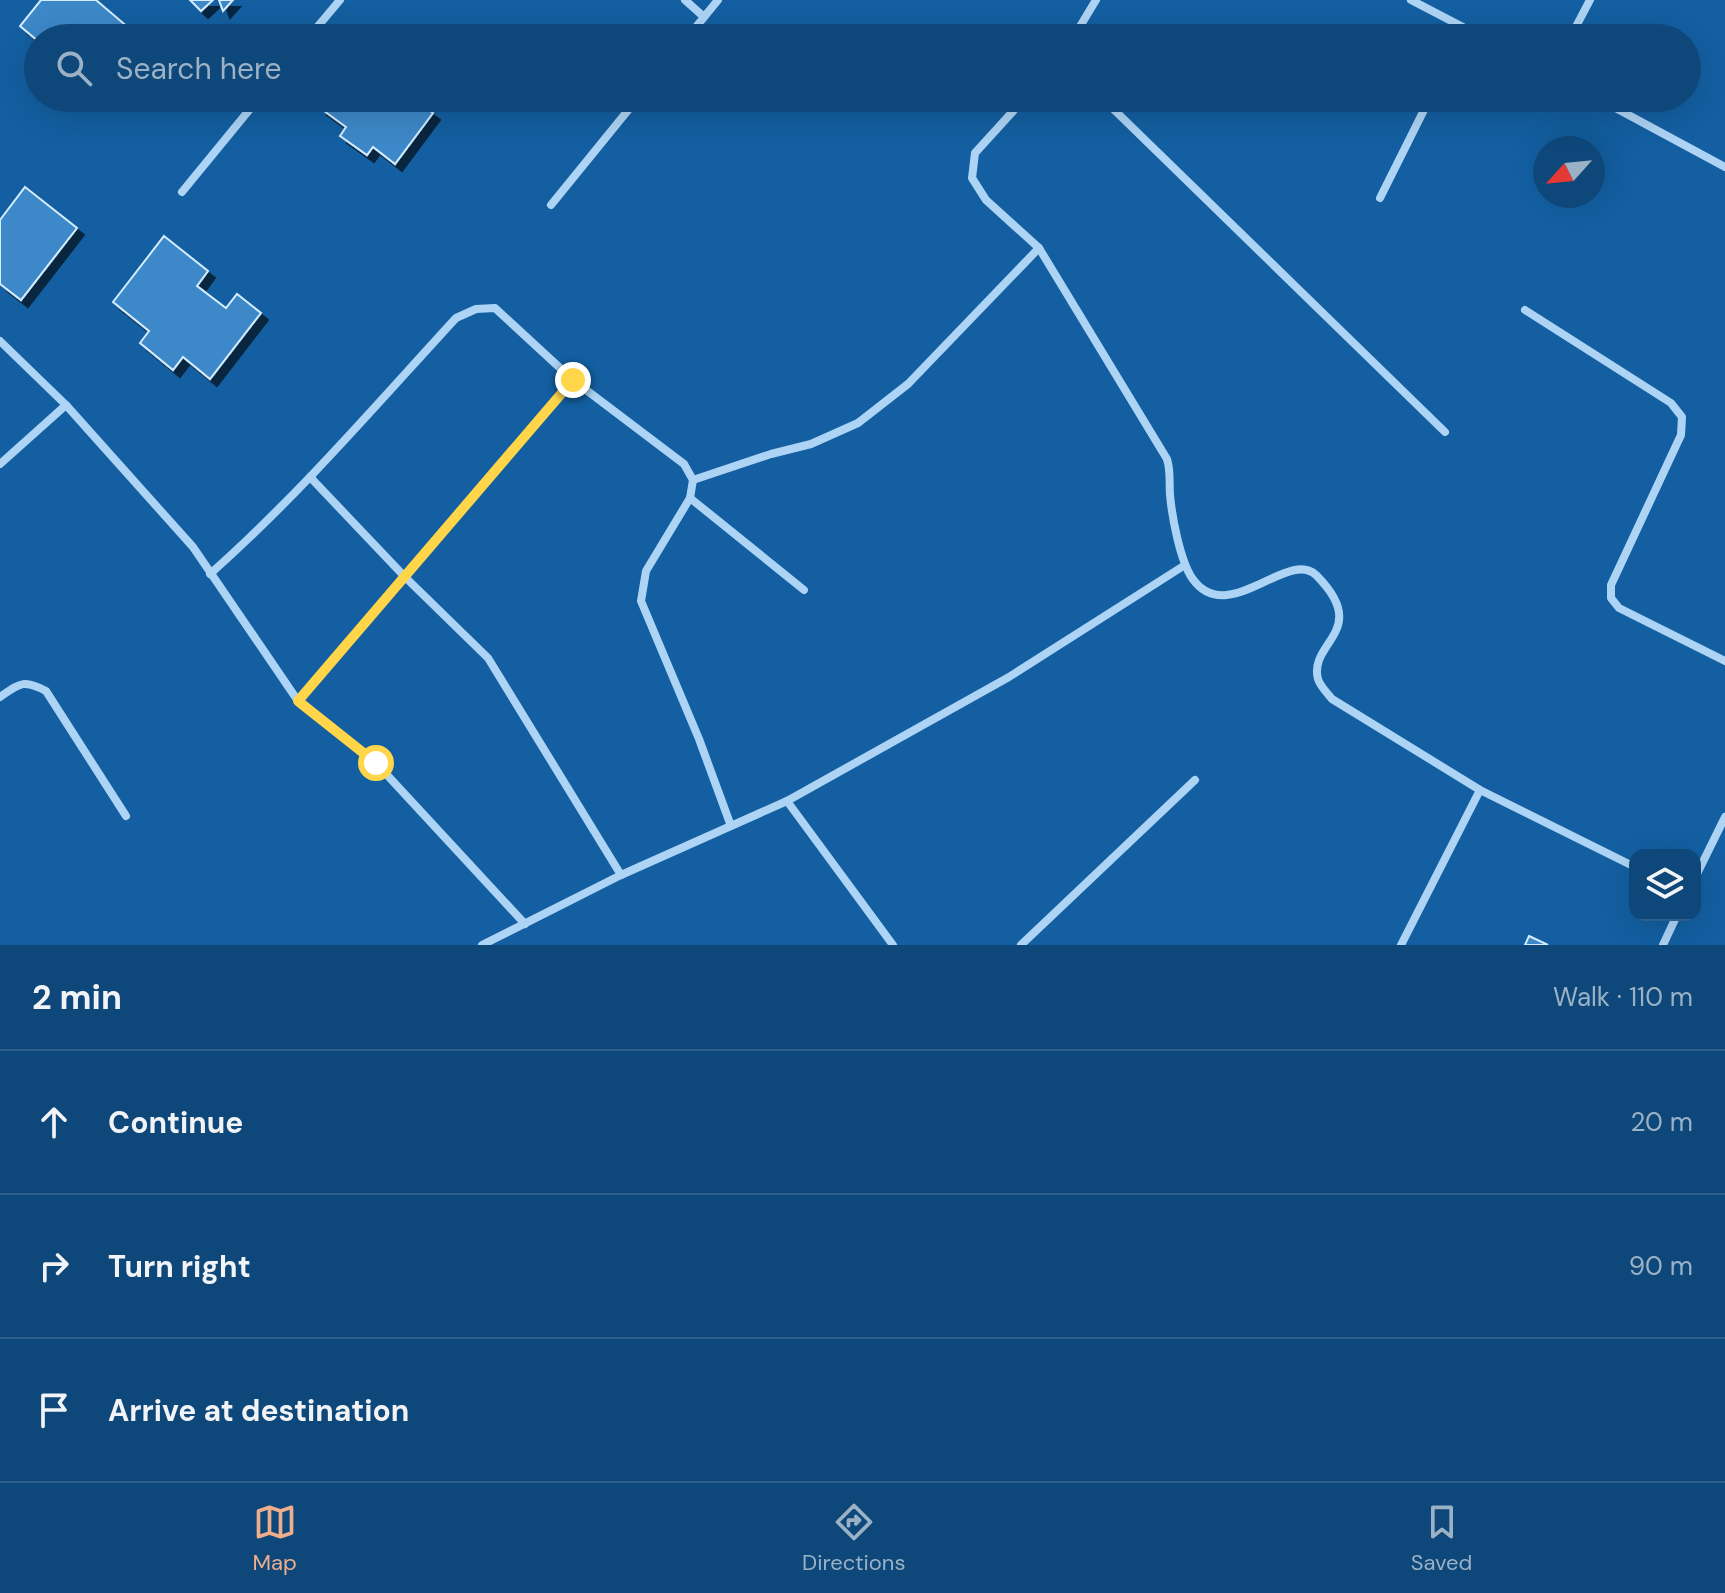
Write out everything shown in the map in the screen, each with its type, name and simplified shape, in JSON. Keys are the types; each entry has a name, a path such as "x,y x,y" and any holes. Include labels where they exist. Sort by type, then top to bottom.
{"street":[{"path":"320,24 340,0"},
{"path":"685,0 704,17"},
{"path":"698,24 718,0"},
{"path":"1081,24 1096,0"},
{"path":"1411,0 1456,24"},
{"path":"1577,24 1590,0"},
{"path":"182,192 248,112"},
{"path":"551,205 627,112"},
{"path":"1012,112 975,153 972,178 986,200 1039,248 1167,459 1172,474 1170,494 1185,565 1194,582 1216,595 1235,594 1292,571 1314,573 1336,603 1340,617 1338,630 1319,660 1318,679 1332,699 1480,790 1629,864"},
{"path":"1116,112 1445,432"},
{"path":"1380,198 1423,112"},
{"path":"1623,112 1725,167"},
{"path":"693,480 811,444 858,423 908,384 1039,248"},
{"path":"210,574 310,477 456,318 476,309 495,308 573,380 684,464 693,480 690,498 646,571 641,601 699,739 731,826"},
{"path":"1525,310 1671,403 1682,417 1681,435 1611,585 1611,598 1619,608 1725,661"},
{"path":"0,341 66,405 193,547 298,701 376,763 525,924"},
{"path":"298,701 573,380"},
{"path":"0,464 66,405"},
{"path":"310,477 488,658 621,875"},
{"path":"690,498 804,590"},
{"path":"482,945 621,875 787,801 1009,677 1185,565"},
{"path":"0,697 19,683 33,684 46,691 126,816"},
{"path":"1021,945 1195,780"},
{"path":"1401,945 1480,790"},
{"path":"787,801 893,945"},
{"path":"1701,866 1725,817"},
{"path":"1663,945 1674,921"}],"building":[{"path":"41,0 96,0 124,24 24,24 24,29 20,26"},
{"path":"190,0 213,0 201,11"},
{"path":"219,0 233,0 223,11"},
{"path":"325,112 433,113 395,164 373,147 367,155 340,136 346,127"},
{"path":"25,187 77,228 21,300 0,284 0,220"},
{"path":"164,236 208,271 197,286 226,308 237,294 261,313 210,379 183,357 173,370 140,343 149,331 113,302"},
{"path":"1529,936 1548,945 1525,945"}],"route":[{"path":"376,763 298,701 573,380"}]}
